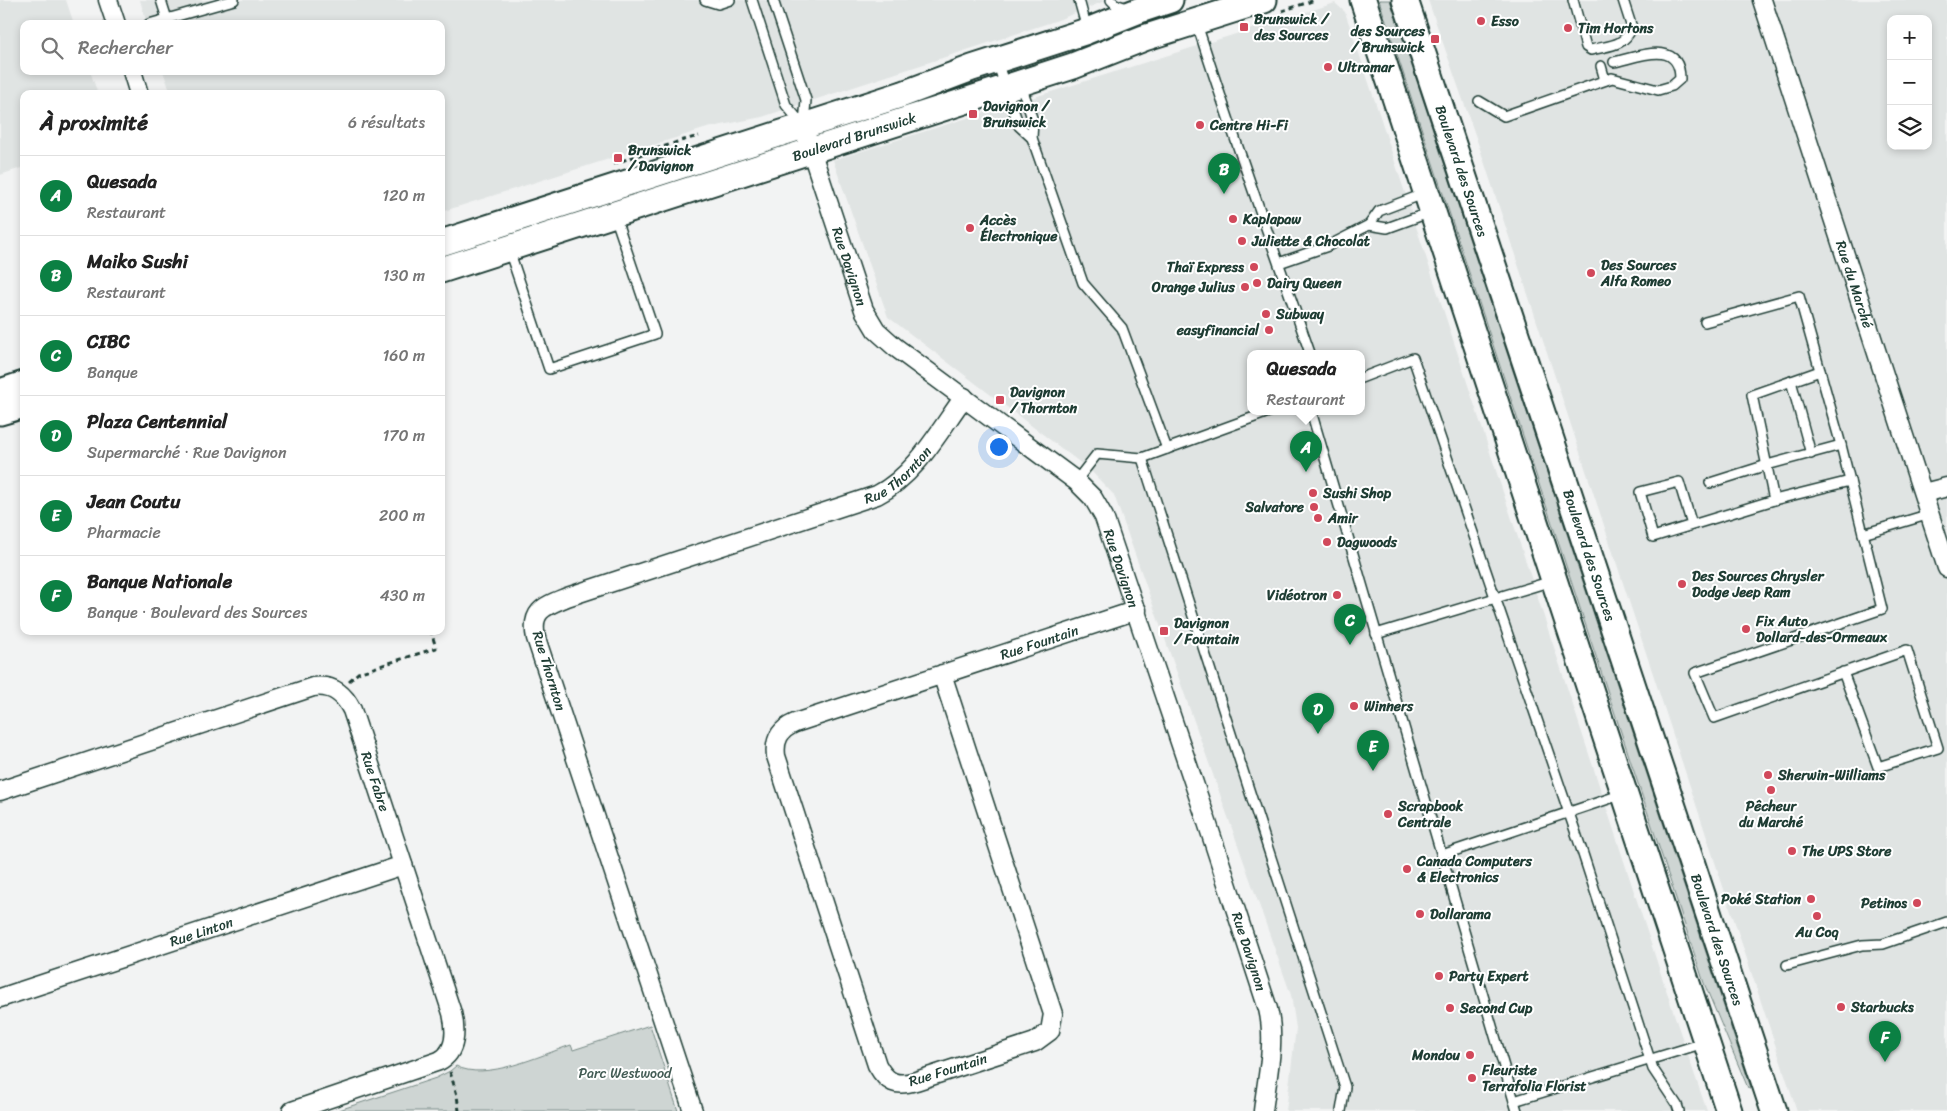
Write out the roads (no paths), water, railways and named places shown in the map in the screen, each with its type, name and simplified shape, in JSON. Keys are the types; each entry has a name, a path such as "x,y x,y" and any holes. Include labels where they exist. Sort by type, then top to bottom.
{"main road":[{"name":"Boulevard Brunswick","path":"445,242 903,94 996,60 1087,31 1170,0"},
{"name":"Boulevard Brunswick","path":"445,269 1073,66 1144,38 1264,0"},
{"path":"1363,0 1730,1111"},
{"name":"Boulevard des Sources","path":"1405,0 1774,1111"},
{"path":"0,392 20,385"},
{"path":"0,412 20,405"}],"street":[{"path":"108,0 115,20"},
{"name":"Rue du Marché","path":"1762,0 1947,568"},
{"path":"133,75 138,90"},
{"name":"Rue Davignon","path":"803,126 854,284 864,310 872,324 895,347 1076,481 1093,498 1104,517 1137,610 1268,1009 1271,1042 1263,1111"},
{"name":"Rue Thornton","path":"693,1111 536,638 534,626 536,617 541,609 567,598 877,496 897,483 910,470 964,397"},
{"path":"1924,494 1947,486"},
{"name":"Rue Fountain","path":"942,674 1053,1014 1050,1031 1034,1042 916,1081 900,1084 893,1083 884,1077 877,1065 775,748 778,735 782,730 795,723 942,674 1137,610"},
{"name":"Rue Fabre","path":"0,791 303,690 320,686 328,687 343,696 352,710 452,1013 455,1027 454,1042 447,1054 438,1061 292,1111"},
{"name":"Rue Linton","path":"0,998 402,865"}],"lane":[{"path":"161,0 167,19"},
{"path":"163,20 234,0"},
{"path":"704,0 718,4 730,0"},
{"path":"752,0 786,105 803,126"},
{"path":"774,0 806,100 803,126"},
{"path":"1079,0 1087,31"},
{"path":"1111,0 1123,7 1140,10"},
{"path":"1573,0 1586,47 1592,50 1621,42 1627,38 1632,28 1623,0"},
{"path":"1196,22 1212,76 1309,350"},
{"path":"1479,101 1504,116 1612,78 1658,90 1672,86 1680,79 1680,68 1675,59 1660,52 1614,62"},
{"path":"996,60 1013,85 1033,121 1032,138 1083,283 1122,328 1167,449"},
{"path":"1601,66 1605,80"},
{"path":"1013,85 1019,126 1032,138"},
{"path":"1279,263 1328,246 1369,226 1380,211 1429,202"},
{"path":"1369,226 1387,228 1429,202"},
{"path":"508,248 549,369 655,334 614,213"},
{"path":"1705,322 1799,296 1841,445 1882,609 1695,673 1714,718 1843,672 1907,650 1938,748 1878,767 1843,672"},
{"path":"1365,376 1413,358 1496,598 1653,1069 1679,1111"},
{"path":"1774,500 1752,396 1820,371"},
{"path":"1791,381 1811,454"},
{"path":"1076,481 1097,454 1142,458 1261,415"},
{"path":"1312,415 1517,1111"},
{"path":"1710,483 1766,465 1841,445"},
{"path":"1142,458 1345,1087 1341,1111"},
{"path":"1692,525 1679,482 1640,492 1653,538 1774,500 1850,481"},
{"path":"1863,534 1930,514"},
{"path":"1376,634 1554,580"},
{"path":"1442,855 1625,793"},
{"path":"1786,965 1862,945 1883,944 1947,922"},
{"path":"1514,1101 1707,1042"}],"place":[{"name":"Esso","path":"1481,21"},
{"name":"Brunswick / des Sources","path":"1244,27"},
{"name":"Tim Hortons","path":"1568,28"},
{"name":"des Sources / Brunswick","path":"1435,39"},
{"name":"Ultramar","path":"1328,67"},
{"name":"Davignon / Brunswick","path":"973,114"},
{"name":"Centre Hi-Fi","path":"1200,125"},
{"name":"Brunswick / Davignon","path":"618,158"},
{"name":"Maiko Sushi","path":"1224,194"},
{"name":"Kaplapaw","path":"1233,219"},
{"name":"Accès Électronique","path":"970,228"},
{"name":"Juliette & Chocolat","path":"1242,241"},
{"name":"Thaï Express","path":"1254,267"},
{"name":"Des Sources Alfa Romeo","path":"1591,273"},
{"name":"Dairy Queen","path":"1257,283"},
{"name":"Orange Julius","path":"1245,287"},
{"name":"Subway","path":"1266,314"},
{"name":"easyfinancial","path":"1269,330"},
{"name":"Davignon / Thornton","path":"1000,400"},
{"name":"Quesada","path":"1306,472"},
{"name":"Sushi Shop","path":"1313,493"},
{"name":"Salvatore","path":"1314,507"},
{"name":"Amir","path":"1318,518"},
{"name":"Dagwoods","path":"1327,542"},
{"name":"Des Sources Chrysler Dodge Jeep Ram","path":"1682,584"},
{"name":"Vidéotron","path":"1337,595"},
{"name":"Fix Auto Dollard-des-Ormeaux","path":"1746,629"},
{"name":"Davignon / Fountain","path":"1164,631"},
{"name":"CIBC","path":"1350,645"},
{"name":"Winners","path":"1354,706"},
{"name":"Plaza Centennial","path":"1318,734"},
{"name":"Jean Coutu","path":"1373,771"},
{"name":"Sherwin-Williams","path":"1768,775"},
{"name":"Pêcheur du Marché","path":"1771,790"},
{"name":"Scrapbook Centrale","path":"1388,814"},
{"name":"The UPS Store","path":"1792,851"},
{"name":"Canada Computers & Electronics","path":"1407,869"},
{"name":"Poké Station","path":"1811,899"},
{"name":"Petinos","path":"1917,903"},
{"name":"Dollarama","path":"1420,914"},
{"name":"Au Coq","path":"1817,916"},
{"name":"Party Expert","path":"1439,976"},
{"name":"Starbucks","path":"1841,1007"},
{"name":"Second Cup","path":"1450,1008"},
{"name":"Mondou","path":"1470,1055"},
{"name":"Banque Nationale","path":"1885,1062"},
{"name":"Fleuriste Terrafolia Florist","path":"1472,1078"}],"park label":[{"name":"Parc Westwood","path":"625,1073"}]}
